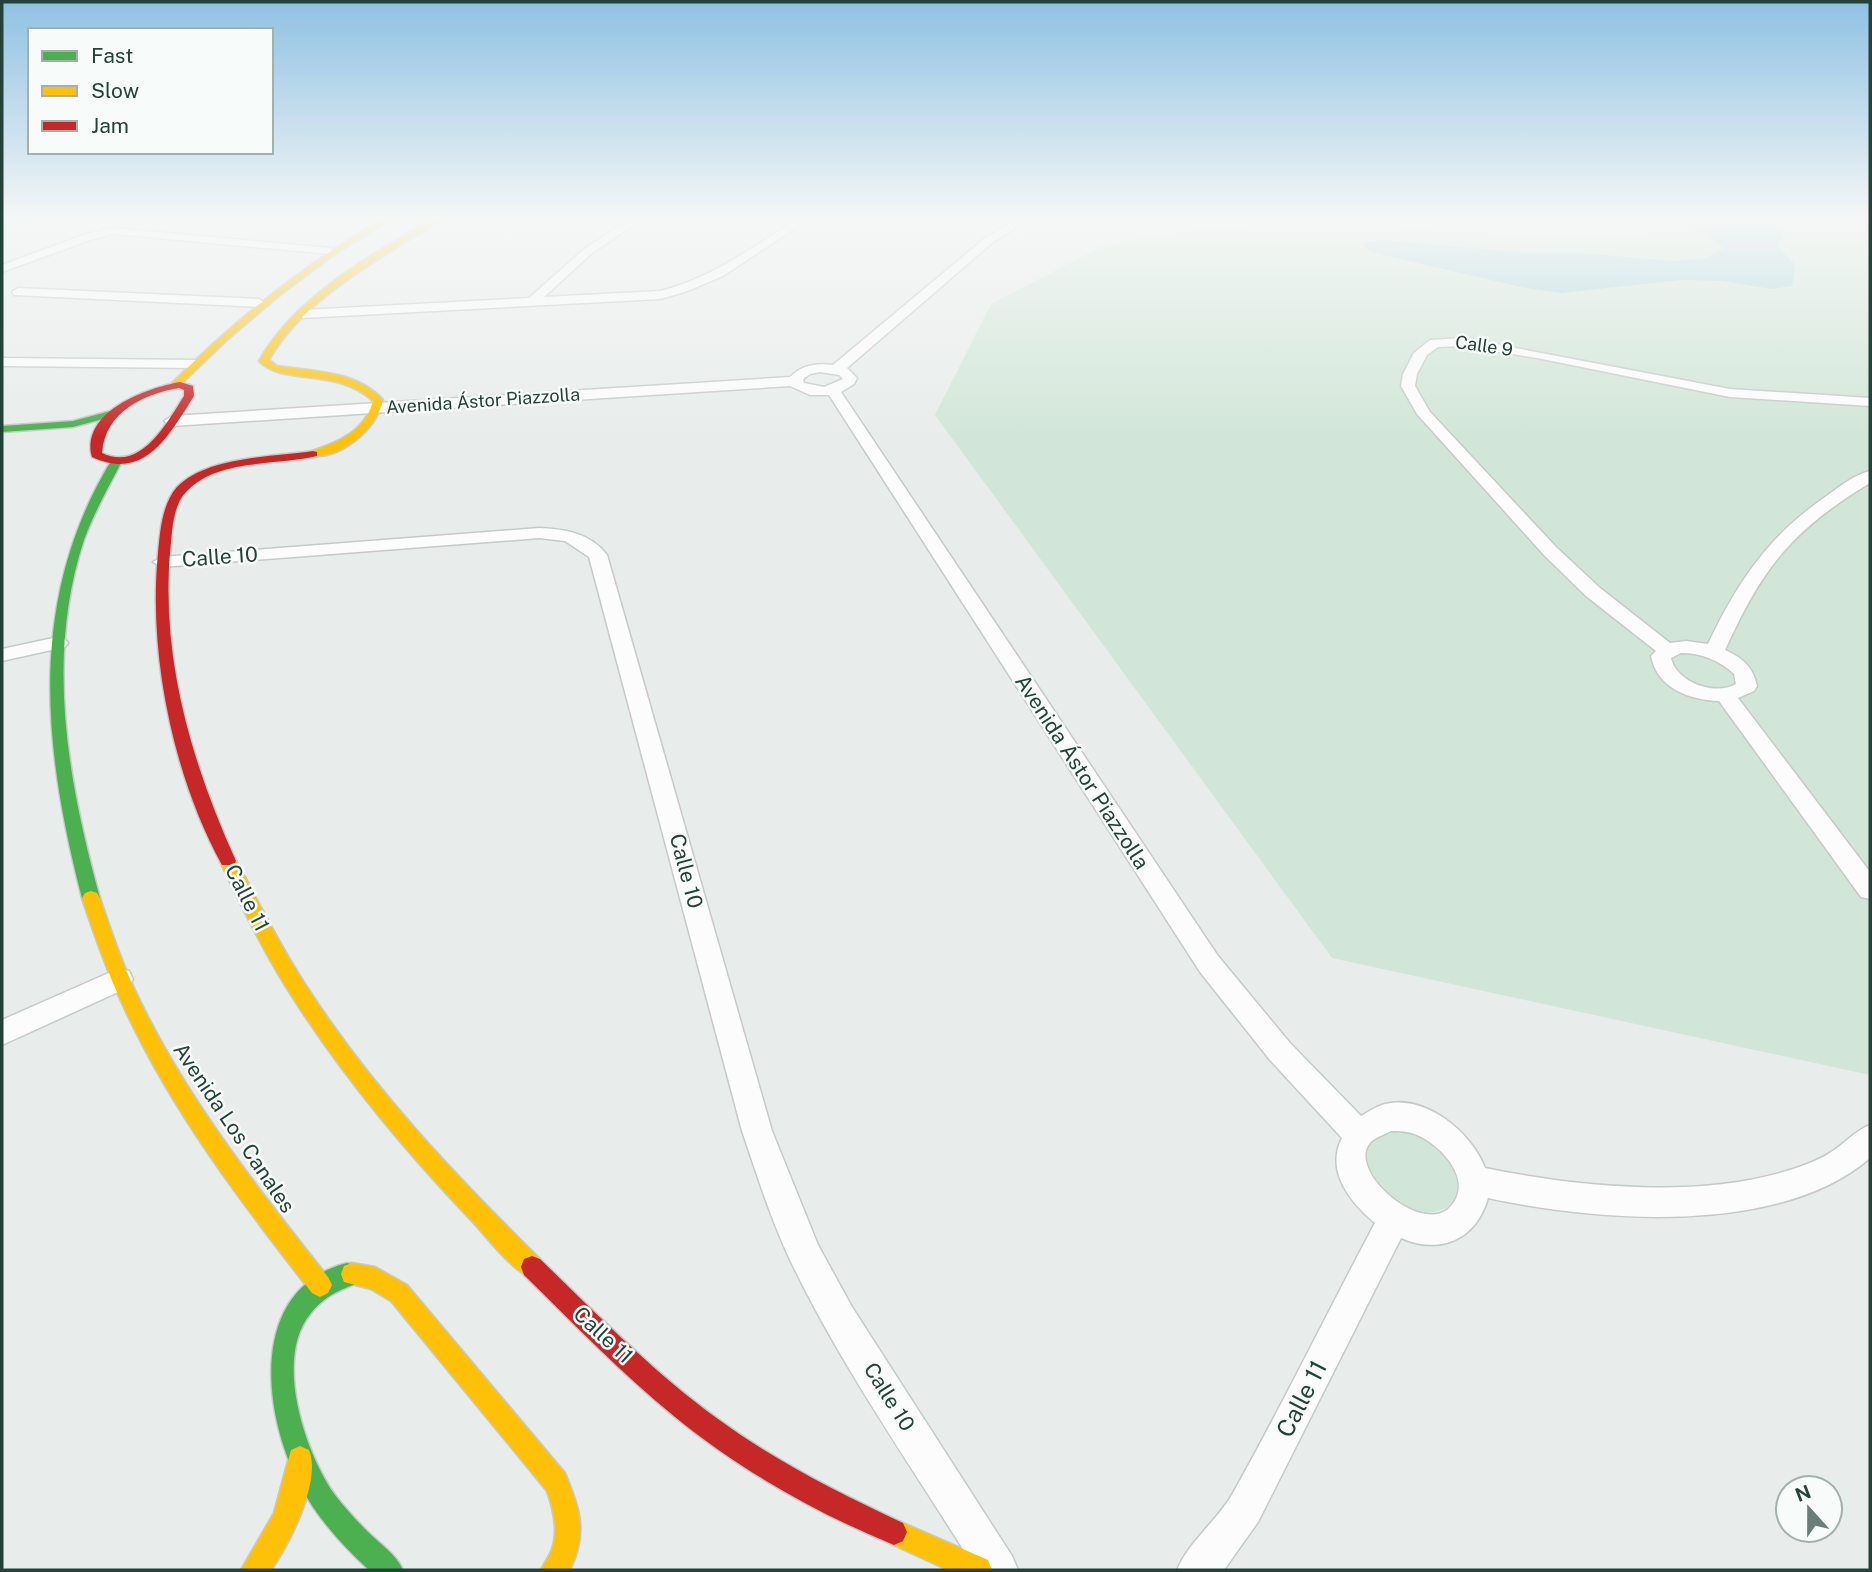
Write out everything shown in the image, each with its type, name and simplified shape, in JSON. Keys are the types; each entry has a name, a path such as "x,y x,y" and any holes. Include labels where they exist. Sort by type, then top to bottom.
{"street":[{"path":"5,297 12,290"},
{"path":"53,290 259,303"},
{"path":"175,385 259,303 276,290"},
{"path":"332,290 303,314 264,360 267,365 367,387 380,399 379,408"},
{"path":"532,302 545,290"},
{"path":"303,314 638,297 681,290"},
{"path":"835,380 934,290"},
{"name":"Calle 9","path":"1667,650 1594,592 1550,551 1424,414 1408,386 1410,374 1421,353 1435,343 1463,342 1730,393 1807,400 1870,401"},
{"path":"2,362 195,363"},
{"name":"Avenida Ástor Piazzolla","path":"795,381 805,371 820,368 835,380 1209,964 1250,1018 1300,1076 1357,1133"},
{"name":"Avenida Ástor Piazzolla","path":"172,421 795,381 808,390 835,380"},
{"path":"2,429 73,424 114,413 148,392 175,385 185,386 190,392 172,421 145,454 115,463 107,462 96,455 95,442 101,428 114,413"},
{"name":"Calle 11","path":"379,408 361,430 338,445 305,456 229,468 194,480 177,496 170,514 162,562 163,640 169,677 195,775 215,831 241,890 275,953 321,1023 373,1091 482,1217 619,1351 709,1428 805,1489 978,1570"},
{"path":"2,438 81,432 88,434 95,442"},
{"name":"Avenida Los Canales","path":"115,463 75,550 58,643 55,729 60,778 72,832 120,979 152,1044 188,1107 250,1196 320,1285"},
{"path":"1714,652 1740,596 1759,565 1782,537 1810,513 1870,476"},
{"name":"Calle 10","path":"162,562 539,533 560,534 576,539 598,555 757,1131 779,1193 806,1257 841,1319 998,1570"},
{"path":"2,655 58,643"},
{"path":"1688,647 1714,652 1737,665 1748,680 1747,687 1742,692 1726,695 1702,692 1674,680 1661,663 1661,656 1667,650 1688,647"},
{"path":"1726,695 1870,890"},
{"path":"2,1033 120,979"},
{"path":"1387,1117 1405,1117 1442,1133 1457,1147 1468,1163 1475,1181 1475,1198 1468,1212 1457,1223 1438,1229 1416,1228 1394,1219 1374,1206 1360,1187 1352,1168 1351,1149 1357,1133 1370,1122 1387,1117"},
{"path":"1475,1181 1540,1194 1588,1198 1718,1199 1773,1190 1822,1173 1863,1147 1870,1139"},
{"name":"Calle 11","path":"1197,1570 1211,1556 1245,1509 1394,1219"},
{"path":"255,1570 291,1516 297,1490 300,1458 284,1384 284,1348 290,1321 304,1300 320,1285 336,1277 366,1274 385,1281 399,1293 556,1482 568,1508 570,1535 562,1568"},
{"path":"300,1458 337,1522 389,1570"}],"green space":[{"path":"1017,290 1870,290 1870,1075 1332,958 935,415 991,304"},
{"path":"1397,1129 1424,1136 1445,1155 1452,1166 1458,1189 1455,1199 1448,1207 1434,1212 1416,1212 1399,1206 1372,1180 1366,1164 1367,1149 1377,1137"}],"water":[{"path":"1542,290 1586,290 1561,293"}],"traffic: fast":[{"path":"2,429 73,424 114,413"},
{"path":"91,898 79,855 62,769 57,725 58,638 64,595 75,551 93,506 115,463"},
{"path":"352,1274 335,1279 319,1289 301,1306 290,1328 284,1352 282,1378 285,1405 299,1456 317,1491 345,1527 389,1570"}],"traffic: slow":[{"path":"175,385 250,314 280,290"},
{"path":"313,454 345,442 363,429 370,421 378,400 357,384 330,376 274,369 264,361 274,342 292,322 329,290"},
{"path":"228,861 263,930 327,1033 410,1138 532,1267"},
{"path":"91,898 109,952 158,1054 218,1150 320,1285"},
{"path":"352,1274 375,1278 399,1293 556,1482 567,1516 568,1538 562,1559 555,1570"},
{"path":"255,1570 285,1518 295,1490 300,1459"},
{"path":"894,1532 978,1570"}],"traffic: jam":[{"path":"180,385 189,388 189,396 151,447 139,457 126,462 111,462 96,455 97,440 112,415 137,398 166,387 180,385"},
{"path":"228,861 197,787 184,746 166,662 162,579 168,521 174,501 181,490 208,473 243,463 313,454"},
{"path":"532,1267 640,1371 709,1428 798,1484 894,1532"}]}
